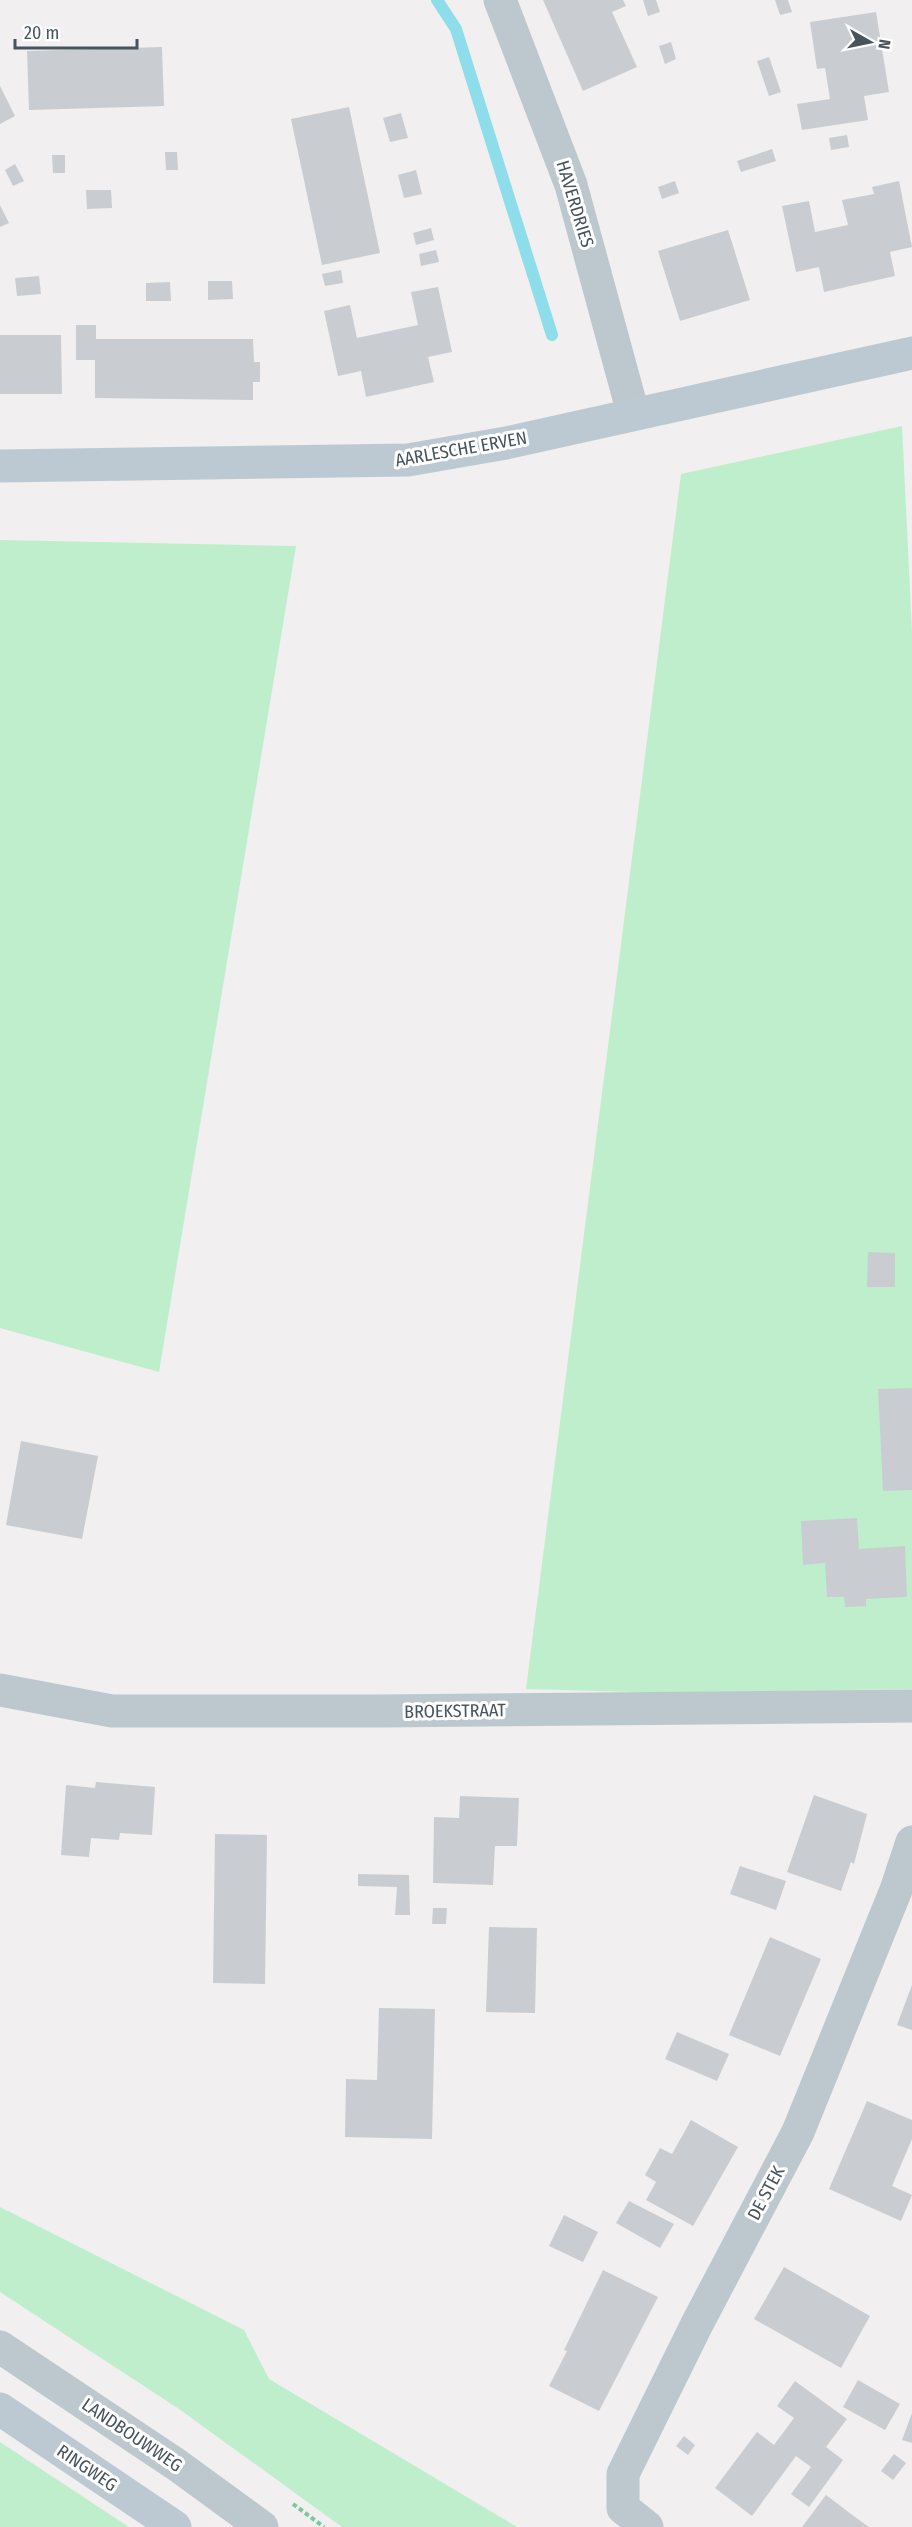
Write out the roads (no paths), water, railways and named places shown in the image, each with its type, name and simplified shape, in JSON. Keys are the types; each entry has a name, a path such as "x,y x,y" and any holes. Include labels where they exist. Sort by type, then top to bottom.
{"street":[{"name":"HAVERDRIES","path":"500,0 571,185 633,413"},
{"name":"AARLESCHE ERVEN","path":"0,466 408,460 506,443 633,413 778,384 912,353"},
{"name":"BROEKSTRAAT","path":"0,1690 112,1711 912,1706"},
{"name":"DE STEK","path":"647,2527 623,2508 623,2474 697,2324 798,2132 896,1890 912,1842"},
{"name":"LANDBOUWWEG","path":"0,2347 177,2465 262,2527"},
{"name":"RINGWEG","path":"0,2409 175,2527"}],"waterway":[{"path":"437,0 456,29 552,335"}]}
